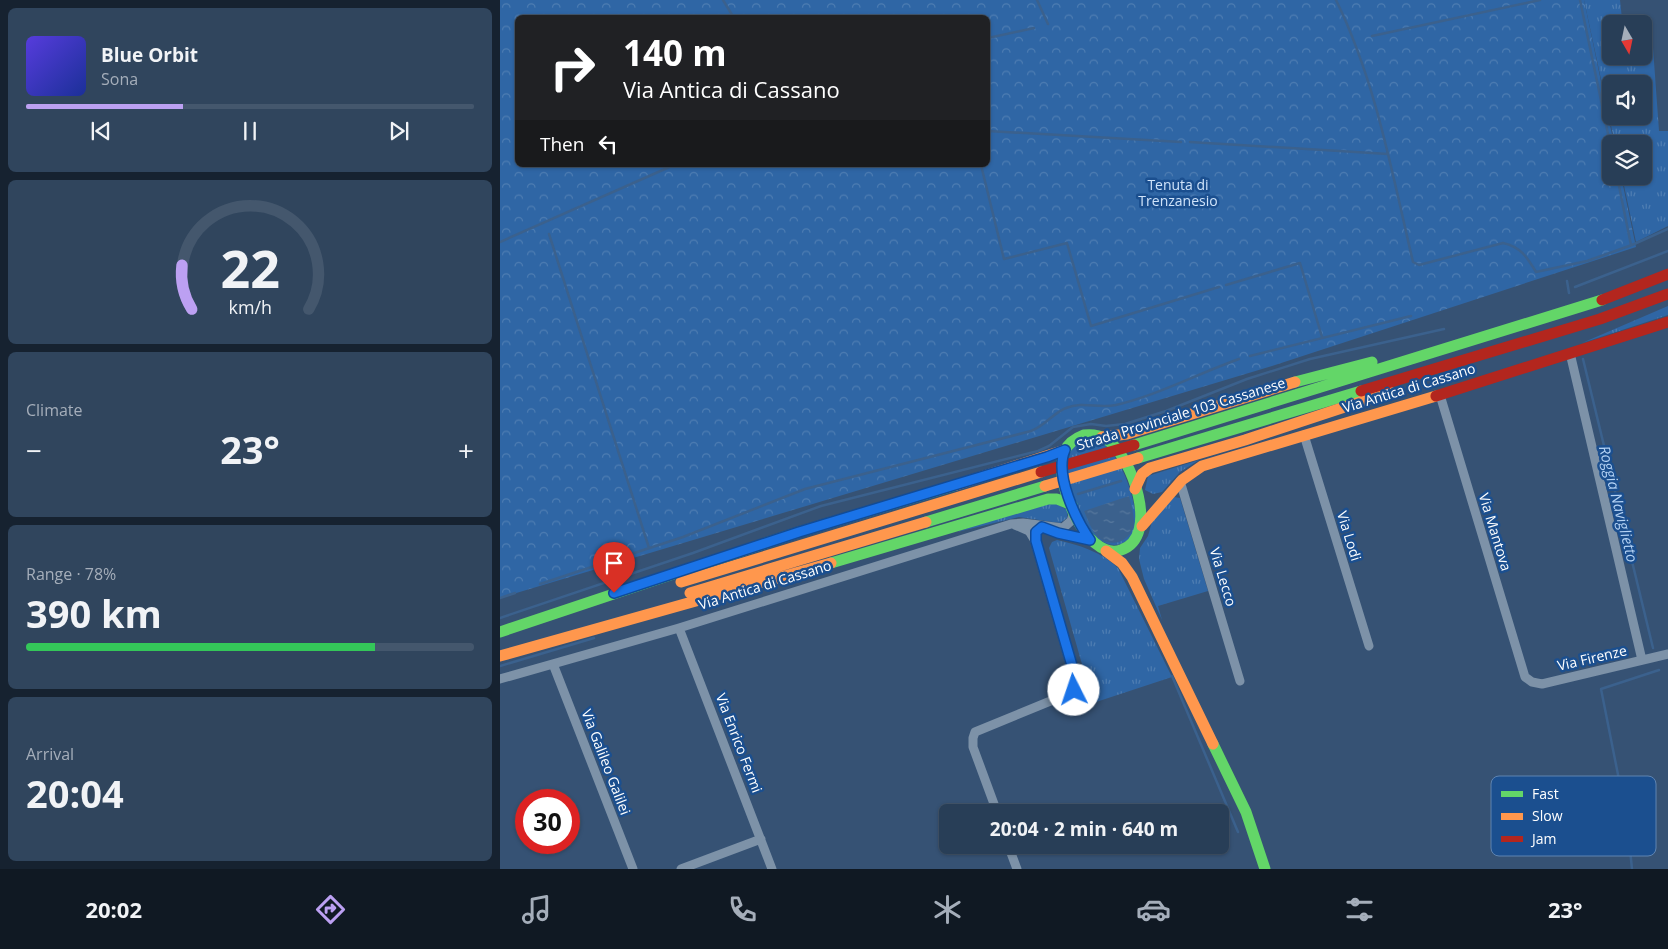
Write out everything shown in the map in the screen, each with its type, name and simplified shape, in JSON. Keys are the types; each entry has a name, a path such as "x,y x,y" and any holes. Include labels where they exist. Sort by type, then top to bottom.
{"main road":[{"name":"Strada Provinciale 103 Cassanese","path":"500,636 1557,315 1668,274"},
{"path":"500,651 1558,332 1616,314 1668,294"},
{"path":"1265,869 1246,812 1132,577 1122,563 1090,540 1073,509 1062,469 1065,450 1072,441 1081,436 1091,434 1102,437 1127,434 1307,378 1557,315"},
{"name":"Via Antica di Cassano","path":"1142,526 1180,481 1202,466 1440,395 1668,322"},
{"path":"1136,493 1142,474 1150,468 1328,413 1478,362 1558,332"},
{"path":"1102,437 1117,450 1136,493 1142,526 1132,560 1132,577"},
{"path":"500,632 790,535 1065,450"},
{"path":"1136,493 1154,502 1168,495"},
{"path":"500,656 734,592 1048,499 1058,499 1073,509"},
{"path":"1106,551 1126,549 1138,538"}],"street":[{"path":"1570,353 1642,660"},
{"name":"Via Mantova","path":"1440,395 1525,677"},
{"name":"Via Lodi","path":"1304,435 1369,646"},
{"name":"Via Lecco","path":"1180,481 1240,681"},
{"name":"Via Antica di Cassano","path":"500,680 679,628 1011,524 1023,523 1063,528 1069,524 1073,509"},
{"path":"1011,524 1029,531 1036,541"},
{"path":"994,804 973,747 975,732 983,727 1072,692 1076,684 1036,541 1036,532 1041,526"},
{"name":"Via Antica di Cassano","path":"1041,526 1058,533 1090,540"},
{"name":"Via Enrico Fermi","path":"679,628 772,869"},
{"name":"Via Firenze","path":"1525,677 1530,682 1540,684 1668,654"},
{"name":"Via Galileo Galilei","path":"553,664 633,869"},
{"path":"681,869 761,838"},
{"path":"1011,854 1017,869"}],"green space":[{"name":"Tenuta di Trenzanesio","path":"500,0 1584,0 1602,86 1602,125 1610,125 1612,135 1602,135 1602,185 1623,185 1636,247 1272,366 500,598"},
{"path":"1584,0 1620,0 1622,15 1602,15 1602,65 1652,65 1652,34 1659,131 1668,131 1668,226 1636,242 1624,185 1652,185 1652,135 1613,135 1611,125 1652,125 1652,75 1602,75 1602,84"},
{"path":"1668,306 1668,315 1582,343"},
{"path":"1086,440 1098,441 1110,450 1124,474 1131,492 1136,513 1135,530 1128,540 1115,545 1103,542 1092,532 1075,502 1070,485 1067,470 1068,455 1074,447"},
{"path":"1199,460 1180,472 1162,492 1153,494 1145,490 1148,476"},
{"path":"1174,497 1180,498 1208,591 1158,606 1162,620 1144,579 1139,559 1140,548 1148,536 1153,518"},
{"path":"1048,500 1068,510 1067,518 1060,523 1019,517 957,532"},
{"path":"1057,540 1090,550 1112,562 1118,568 1172,677 1093,703 1049,548 1052,542"}],"water":[{"path":"1129,496 1134,523 1130,534 1116,543 1110,543 1099,538 1092,529 1084,511"}],"waterway":[{"path":"723,0 732,15"},
{"path":"1037,0 1048,24"},
{"path":"1336,0 1362,63 1382,128 1413,262 1419,265 1503,243 1523,253 1536,272 1587,261 1632,245 1668,229"},
{"path":"1372,36 1540,0"},
{"name":"Roggia Naviglietto","path":"1580,0 1608,135"},
{"path":"990,38 1034,28"},
{"path":"990,131 1181,142"},
{"path":"1190,142 1388,154"},
{"path":"500,242 669,167"},
{"path":"981,167 1004,259 1067,243 1091,326 1219,287"},
{"name":"Roggia Naviglietto","path":"1619,185 1631,245"},
{"path":"549,234 649,548"},
{"path":"1575,287 1668,251"},
{"path":"1226,285 1300,263 1322,337"},
{"name":"Roggia Naviglietto","path":"1567,281 1569,293"},
{"path":"1250,356 1411,316"},
{"path":"500,618 693,553 821,506 1038,451 1049,446 1073,427 1091,424 1106,426 1125,424 1166,411 1247,379 1310,359 1444,329"},
{"path":"540,584 683,537 805,489 1031,431 1041,426 1057,413 1072,406 1110,406 1132,401 1239,359"},
{"name":"Roggia Naviglietto","path":"1583,359 1653,648"},
{"path":"1078,494 1121,481"},
{"path":"500,598 515,593"},
{"path":"500,666 594,638"},
{"name":"Roggia Naviglietto","path":"1618,776 1601,689 1659,670"},
{"path":"1172,676 1238,832"},
{"name":"Roggia Naviglietto","path":"1631,856 1632,869"}],"traffic: fast":[{"path":"1134,445 1602,300"},
{"path":"1295,382 1372,362"},
{"path":"1138,458 1361,391"},
{"path":"1084,435 1095,435 1106,439 1116,448 1133,478 1141,513 1139,529 1133,542 1121,550 1108,550 1095,543 1084,531 1074,515 1067,497 1063,480 1062,464 1064,452 1072,441 1084,435"},
{"path":"500,632 799,532 956,485"},
{"path":"926,522 1045,486"},
{"path":"831,563 1048,499 1057,499 1072,505"},
{"path":"1213,744 1246,812 1265,869"}],"traffic: slow":[{"path":"1102,437 1127,434 1295,382"},
{"path":"1135,489 1142,474 1150,468 1245,440 1390,392"},
{"path":"1142,526 1182,480 1202,466 1436,396"},
{"path":"956,485 1065,450"},
{"path":"1045,486 1138,458"},
{"path":"681,582 1041,472"},
{"path":"690,593 926,522"},
{"path":"1106,551 1122,563 1132,577 1213,744"},
{"path":"500,656 831,563"}],"traffic: jam":[{"path":"1602,300 1668,274"},
{"path":"1361,391 1600,319 1668,294"},
{"path":"1436,396 1668,322"},
{"path":"1041,472 1134,445"}],"route":[{"path":"614,593 799,532 1058,454 1065,450 1061,466 1067,492 1074,512 1090,540 1058,533 1042,527 1038,528 1036,532 1036,541 1075,676 1076,684 1074,690"}]}
